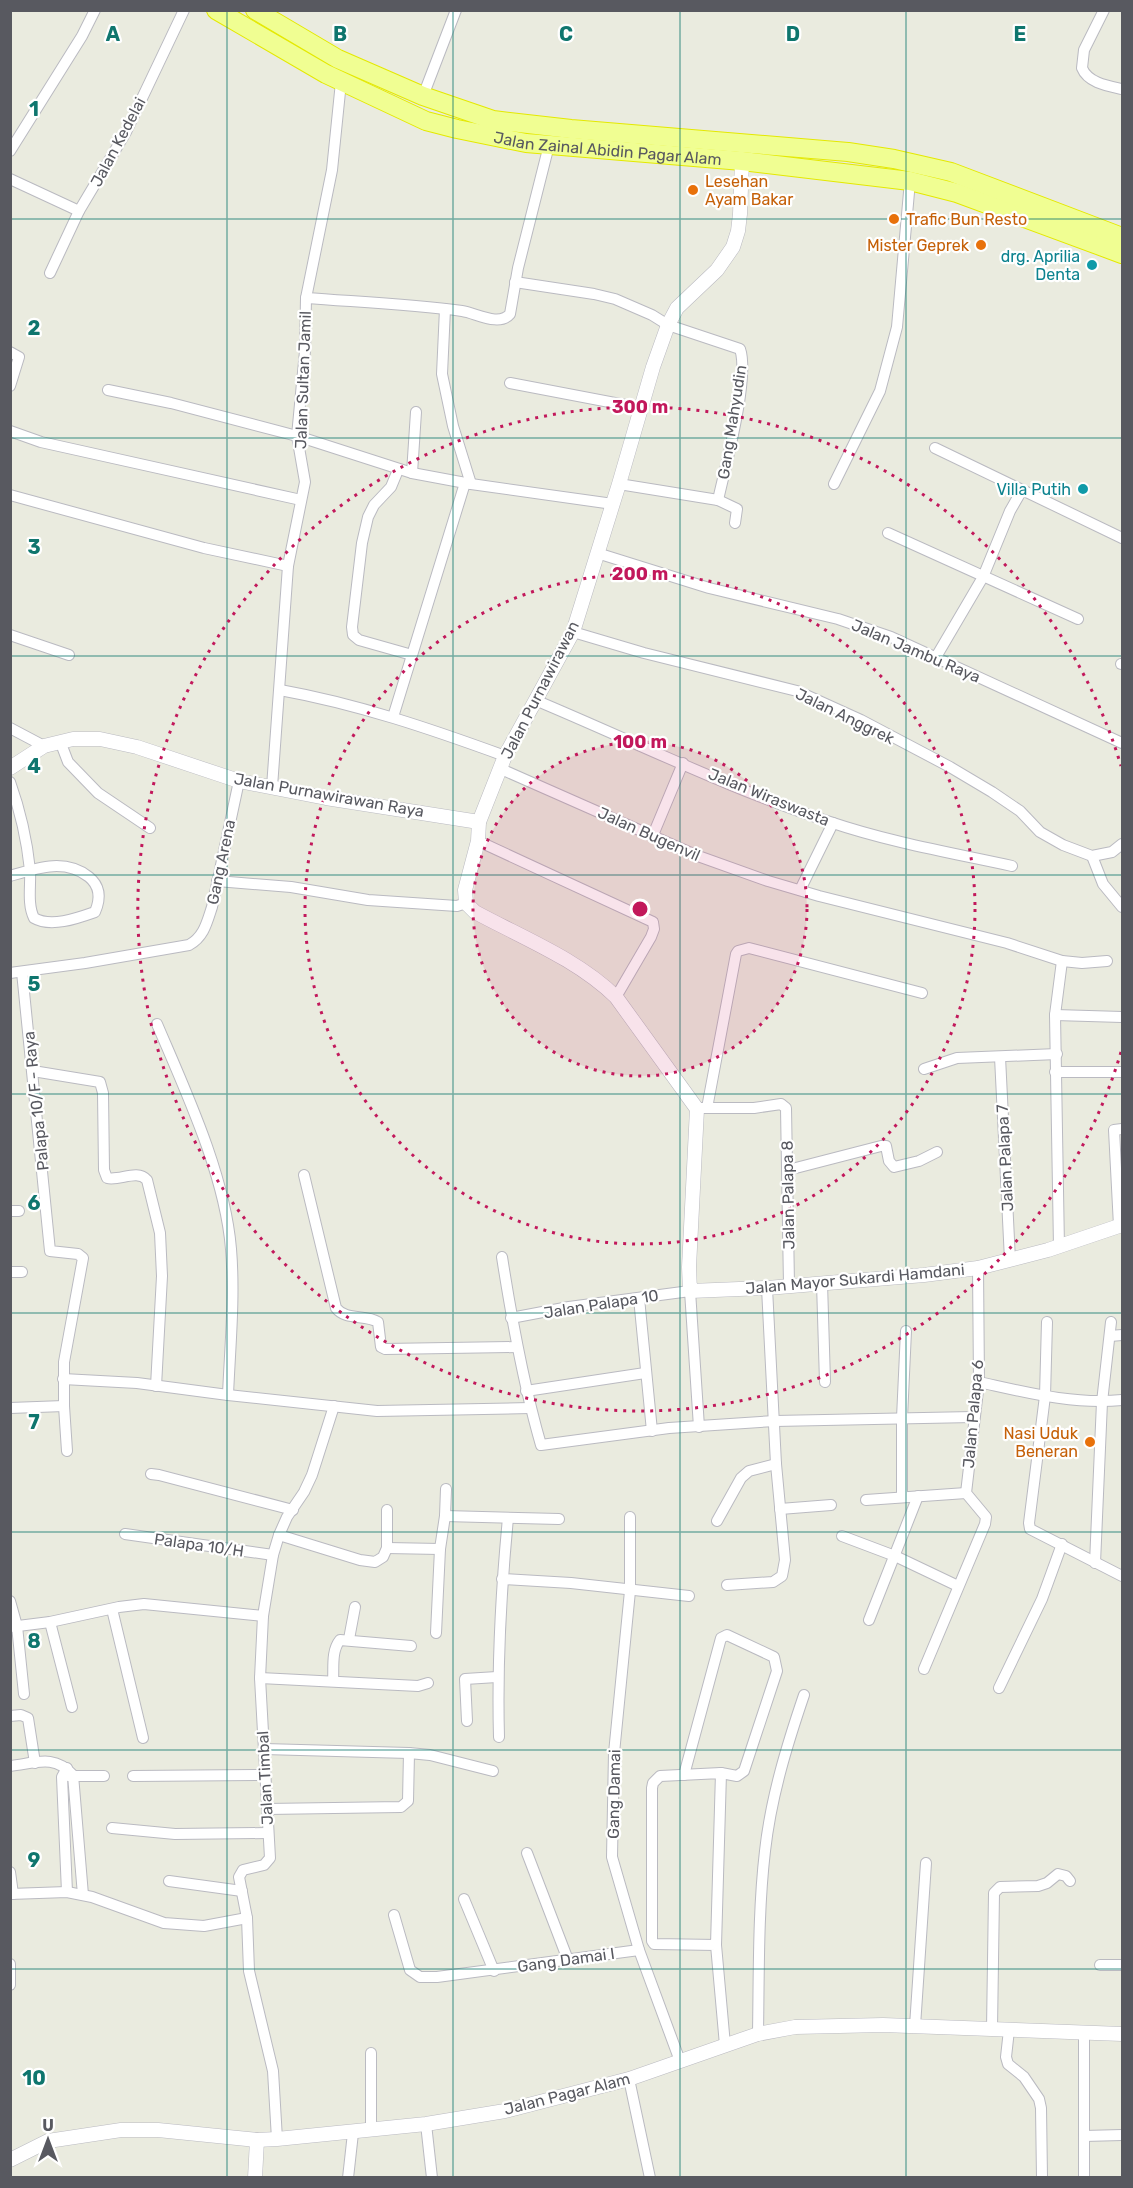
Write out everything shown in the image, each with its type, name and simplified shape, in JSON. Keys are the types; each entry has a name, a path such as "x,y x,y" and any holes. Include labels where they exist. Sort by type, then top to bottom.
{"highway":[{"name":"Jalan Zainal Abidin Pagar Alam","path":"216,10 341,82 426,121 494,138 742,161 910,181 1010,204"},
{"name":"Jalan Zainal Abidin Pagar Alam","path":"255,10 338,59 423,96 493,120 571,129 848,152 894,159 951,172 1010,204 1116,243"}],"street":[{"path":"10,151 82,36 95,10"},
{"name":"Jalan Kedelai","path":"50,273 79,211 126,132 184,10"},
{"path":"423,96 456,10"},
{"path":"1104,10 1084,50 1082,68 1088,77 1104,85 1122,89"},
{"name":"Jalan Sultan Jamil","path":"272,787 288,566 306,476 297,436 306,351 306,298 332,170 341,82"},
{"path":"306,298 410,304 466,312 491,319 503,319 510,314 515,282 549,144"},
{"name":"Jalan Purnawirawan","path":"466,903 465,890 478,841 479,822 503,762 573,632 656,357 668,325 677,308 717,270 733,247 739,222 742,161"},
{"path":"10,179 79,211"},
{"path":"834,484 880,391 897,327 910,181"},
{"path":"515,282 594,294 652,315 668,325"},
{"path":"393,717 468,484 442,374 445,309"},
{"name":"Gang Mahyudin","path":"668,325 735,346 741,352 739,400 718,500"},
{"path":"10,352 19,357 19,360 10,386"},
{"path":"510,383 641,408"},
{"path":"108,390 297,436 398,470 468,484 613,504"},
{"path":"412,473 416,412"},
{"path":"10,431 41,442 301,500"},
{"path":"935,448 1122,538"},
{"path":"398,470 391,487 374,505 368,517 362,543 352,627 353,635 359,640 412,655"},
{"path":"619,484 718,500 737,509 735,523"},
{"path":"936,657 983,577 1010,512 1022,490"},
{"path":"10,495 204,548 288,566"},
{"path":"888,533 1078,619"},
{"name":"Jalan Jambu Raya","path":"597,553 709,588 838,619 891,637 1122,743"},
{"name":"Jalan Anggrek","path":"573,632 644,653 797,691 826,703 950,767 1020,811 1041,832 1092,856"},
{"path":"10,635 69,655"},
{"name":"Jalan Bugenvil","path":"280,690 349,704 393,717 503,762 652,835 736,870 800,890 1006,943 1062,961 1082,963 1107,961"},
{"name":"Jalan Wiraswasta","path":"535,700 789,807 833,823 904,842 1012,866"},
{"path":"10,728 44,746"},
{"name":"Jalan Purnawirawan Raya","path":"10,768 44,746 60,741 100,740 137,747 239,781 347,802 479,822"},
{"path":"60,741 68,762 98,793 150,828"},
{"path":"652,835 683,763"},
{"name":"Gang Arena","path":"22,972 189,945 198,940 205,927 217,881 239,781"},
{"path":"10,782 19,809 30,870 31,908 34,918 46,922 61,921 95,912 99,893 95,882 84,873 66,866 30,870 10,876"},
{"path":"800,890 833,823"},
{"path":"478,841 653,922 655,926 651,937 616,997"},
{"path":"1122,844 1112,852 1092,856 1103,884 1122,907"},
{"path":"217,881 291,887 368,900 457,906 466,903 476,912 590,975 616,997 702,1108"},
{"path":"699,1427 689,1267 702,1108 736,954 738,951 749,948 922,993"},
{"path":"1059,1247 1056,1015 1062,961"},
{"path":"10,973 22,972"},
{"name":"Palapa 10/F - Raya","path":"22,972 50,1251 78,1254 83,1258 67,1340 63,1378 68,1451"},
{"path":"1056,1015 1122,1017"},
{"path":"157,1024 183,1083 216,1172 226,1219 231,1248 228,1395"},
{"path":"924,1069 957,1058 1057,1054"},
{"name":"Jalan Palapa 7","path":"999,1056 1010,1260"},
{"path":"33,1071 100,1082 104,1170 107,1178 138,1174 147,1180 160,1233 162,1276 156,1386"},
{"path":"1056,1072 1122,1072"},
{"name":"Jalan Palapa 8","path":"702,1108 784,1105 787,1111 789,1285"},
{"path":"1121,1226 1114,1130 1122,1129"},
{"path":"788,1170 881,1146 886,1146 888,1149 889,1161 894,1167 919,1161 937,1152"},
{"path":"304,1175 336,1308 344,1315 373,1319 378,1322 381,1347 385,1349 517,1347"},
{"name":"Jalan Mayor Sukardi Hamdani","path":"690,1291 767,1288 924,1275 978,1268 1059,1247 1121,1226"},
{"path":"502,1257 526,1391 541,1445 652,1431 775,1421 973,1417"},
{"name":"Jalan Palapa 6","path":"958,1586 986,1517 966,1493 973,1417 979,1382 978,1268"},
{"path":"822,1283 825,1382"},
{"path":"727,1586 773,1582 782,1576 785,1560 776,1464 767,1288"},
{"name":"Jalan Palapa 10","path":"512,1318 569,1307 690,1291"},
{"path":"639,1298 652,1431"},
{"path":"1047,1322 1045,1396 1030,1529 1122,1576"},
{"path":"1095,1563 1102,1402 1111,1322"},
{"path":"902,1497 902,1418 906,1331"},
{"path":"1110,1336 1122,1335"},
{"path":"526,1391 645,1373"},
{"path":"63,1378 377,1411 530,1408"},
{"path":"979,1382 1045,1396 1102,1402 1122,1400"},
{"path":"10,1408 64,1406"},
{"name":"Jalan Timbal","path":"242,1891 239,1877 241,1872 268,1862 270,1858 260,1678 263,1616 273,1555 279,1535 312,1475 334,1406"},
{"path":"717,1521 741,1478 749,1471 776,1464"},
{"path":"152,1474 292,1510"},
{"path":"436,1633 440,1549 446,1489"},
{"path":"866,1500 966,1493"},
{"path":"869,1620 918,1496"},
{"path":"780,1509 831,1505"},
{"path":"279,1535 370,1563 383,1557 387,1548 387,1510"},
{"path":"445,1516 559,1519"},
{"name":"Gang Damai","path":"630,1517 630,1591 614,1753 612,1857 639,1950 680,2061"},
{"path":"499,1737 497,1677 508,1518"},
{"name":"Palapa 10/H","path":"125,1534 273,1555"},
{"path":"842,1536 895,1556 958,1586 924,1669"},
{"path":"999,1688 1042,1599 1062,1544"},
{"path":"387,1548 440,1549"},
{"path":"502,1579 571,1583 689,1596"},
{"path":"10,1601 24,1694"},
{"path":"14,1626 50,1622 144,1604 263,1616"},
{"path":"349,1639 355,1607"},
{"path":"112,1609 142,1738"},
{"path":"50,1622 72,1707"},
{"path":"684,1775 721,1638 727,1635 774,1657 777,1671 744,1771 737,1776 721,1773 684,1775 660,1776 653,1783 652,1941 654,1944 716,1945"},
{"path":"333,1682 336,1645 340,1640 411,1646"},
{"path":"467,1721 465,1679 497,1677"},
{"path":"260,1678 418,1686 428,1683"},
{"path":"758,2034 765,1848 785,1752 804,1695"},
{"path":"10,1716 21,1714 28,1718 35,1763"},
{"path":"264,1749 430,1755 493,1771"},
{"path":"267,1809 401,1807 408,1801 409,1753"},
{"path":"10,1767 54,1761 67,1773 104,1776"},
{"path":"67,1773 67,1893"},
{"path":"67,1773 83,1895"},
{"path":"721,1773 716,1945 725,2045"},
{"path":"133,1776 264,1775"},
{"path":"112,1828 175,1834 267,1833"},
{"path":"527,1853 568,1960"},
{"path":"915,2026 926,1863"},
{"path":"10,1872 12,1894 83,1895 164,1923 204,1926 247,1918"},
{"path":"992,2029 994,1893 1000,1887 1044,1885 1058,1874 1070,1881"},
{"path":"170,1881 242,1891 247,1918 249,1971 273,2071 277,2139"},
{"path":"464,1899 494,1971"},
{"name":"Gang Damai I","path":"394,1915 410,1970 420,1977 494,1971 639,1950"},
{"path":"10,1964 10,1985"},
{"path":"1100,1965 1122,1965"},
{"name":"Jalan Pagar Alam","path":"10,2160 48,2141 121,2130 158,2130 256,2140 353,2133 426,2124 505,2110 629,2079 758,2034 795,2027 915,2026 1122,2034"},
{"path":"1009,2030 1006,2057 1008,2064 1024,2077 1039,2099 1042,2178"},
{"path":"1084,2033 1084,2178"},
{"path":"370,2053 371,2130"},
{"path":"629,2079 650,2178"},
{"path":"426,2124 432,2178"},
{"path":"348,2178 353,2133"},
{"path":"1084,2136 1122,2135"},
{"path":"255,2178 256,2140"}],"place":[{"name":"Lesehan Ayam Bakar","path":"693,190"},
{"name":"Trafic Bun Resto","path":"894,219"},
{"name":"Mister Geprek","path":"981,245"},
{"name":"drg. Aprilia Denta","path":"1092,265"},
{"name":"Villa Putih","path":"1083,489"},
{"name":"Nasi Uduk Beneran","path":"1090,1442"}]}
